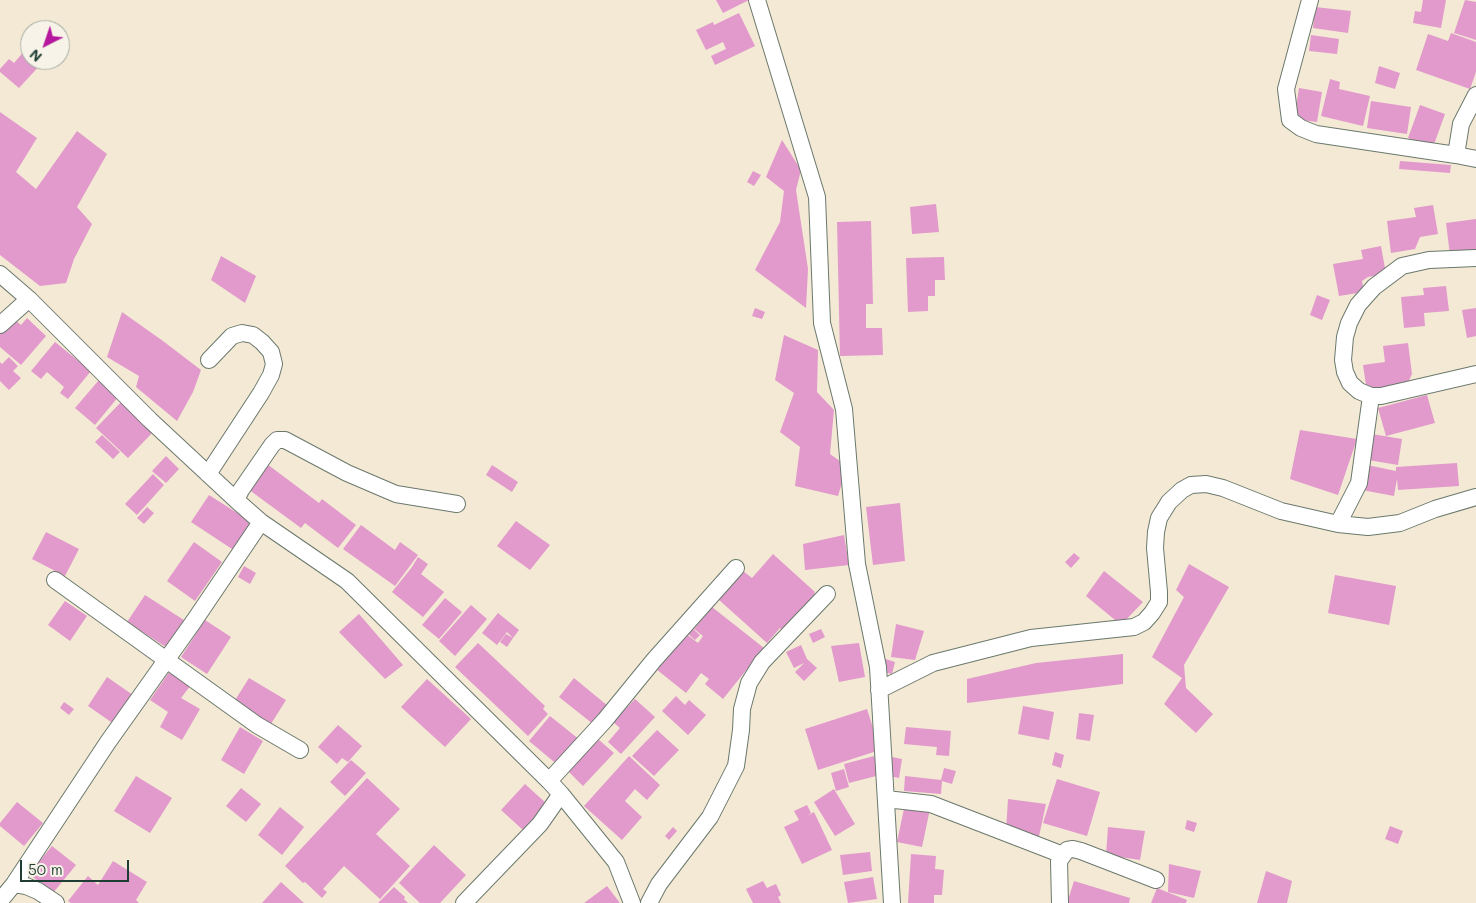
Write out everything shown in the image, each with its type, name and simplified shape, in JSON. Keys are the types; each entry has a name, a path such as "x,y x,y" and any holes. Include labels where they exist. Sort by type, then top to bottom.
{"street":[{"path":"757,0 817,197 822,323 844,409 857,564 878,667 892,903"},
{"path":"1310,0 1286,88 1290,120 1301,128 1316,134 1476,159"},
{"path":"1456,155 1461,124 1476,95"},
{"path":"1476,258 1429,260 1402,266 1374,287 1358,305 1349,323 1345,338 1343,360 1345,372 1350,383 1359,391 1370,396 1381,396 1476,374"},
{"path":"0,274 29,299 150,420 236,500 261,522 347,581 549,781 616,862 632,903"},
{"path":"0,325 29,299"},
{"path":"208,474 262,393 274,364 271,352 262,342 253,335 242,333 232,336 209,360"},
{"path":"1338,524 1359,483 1370,396"},
{"path":"236,500 272,445 277,440 285,440 347,473 396,494 456,504"},
{"path":"879,690 932,663 1031,638 1134,627 1144,622 1158,602 1159,592 1155,548 1159,518 1169,502 1182,490 1191,485 1206,484 1223,488 1281,511 1338,524 1368,527 1400,523 1435,509 1476,497"},
{"path":"0,902 14,884 108,742 194,622 261,522"},
{"path":"549,781 605,720 654,660 736,568"},
{"path":"55,580 257,725 300,750"},
{"path":"649,903 659,884 710,817 736,766 742,709 748,683 762,662 827,594"},
{"path":"464,903 540,824 561,794"},
{"path":"886,799 931,804 1063,855"},
{"path":"1060,903 1059,861 1067,850 1073,849 1156,880"},
{"path":"14,884 38,891 56,903"}],"building":[{"path":"716,0 749,0 723,13"},
{"path":"1423,0 1446,0 1441,28 1413,23 1415,11 1421,12"},
{"path":"1465,0 1476,2 1476,40 1454,33"},
{"path":"1315,7 1351,11 1348,33 1313,28"},
{"path":"739,13 755,46 715,65 711,56 726,49 723,42 706,50 696,30 713,22 714,25"},
{"path":"1451,33 1476,42 1476,72 1470,89 1416,70 1428,34 1448,41"},
{"path":"1311,35 1339,39 1337,54 1309,51"},
{"path":"20,56 20,70 36,70 19,88 0,72 0,69 9,59 14,63"},
{"path":"1379,66 1400,73 1395,89 1375,83"},
{"path":"1330,79 1340,82 1339,89 1370,96 1363,126 1321,116"},
{"path":"1299,88 1322,92 1317,122 1294,119"},
{"path":"1371,101 1411,107 1407,134 1367,128"},
{"path":"1420,105 1445,114 1433,147 1408,138"},
{"path":"0,112 37,138 16,172 36,189 77,131 107,154 77,207 92,224 74,259 66,283 40,286 0,255"},
{"path":"782,140 801,170 796,190 808,269 806,308 755,270 780,222 784,191 766,177"},
{"path":"1400,161 1451,165 1450,173 1399,169"},
{"path":"753,171 761,175 754,186 747,182"},
{"path":"936,204 939,232 912,234 910,207"},
{"path":"1433,205 1438,234 1420,237 1415,249 1391,253 1387,221 1416,217 1414,208"},
{"path":"1476,219 1476,251 1450,255 1446,223"},
{"path":"871,221 873,304 866,304 866,328 882,328 883,355 840,356 837,222"},
{"path":"1381,246 1386,274 1368,277 1362,281 1364,292 1339,296 1333,264 1363,259 1361,250"},
{"path":"221,256 256,276 245,303 211,280"},
{"path":"944,257 945,280 935,280 935,296 928,296 928,311 908,312 906,258"},
{"path":"1446,286 1449,311 1424,313 1425,326 1404,328 1401,297 1424,295 1423,288"},
{"path":"1317,295 1330,300 1322,320 1310,315"},
{"path":"755,308 765,312 762,319 752,316"},
{"path":"1476,308 1476,336 1467,338 1462,310"},
{"path":"122,312 201,370 193,392 177,421 136,387 139,376 107,357"},
{"path":"13,318 21,325 27,318 46,336 21,365 0,347 0,333"},
{"path":"784,335 818,350 817,392 834,410 830,454 847,466 838,496 795,486 800,447 780,432 794,393 775,380"},
{"path":"55,342 91,371 68,399 60,393 64,387 47,372 41,379 31,371"},
{"path":"1408,343 1412,374 1406,387 1367,392 1363,365 1385,362 1383,346"},
{"path":"9,357 18,366 13,371 21,378 9,390 0,381 0,362 2,364"},
{"path":"99,380 119,396 95,425 75,408"},
{"path":"1427,395 1435,423 1386,436 1378,408"},
{"path":"123,400 155,430 128,458 96,428"},
{"path":"1300,430 1357,439 1338,495 1290,479"},
{"path":"1372,434 1402,439 1398,465 1368,460"},
{"path":"102,435 120,452 113,459 95,442"},
{"path":"166,456 179,469 166,483 152,471"},
{"path":"1457,463 1459,486 1398,490 1397,479 1394,496 1362,490 1367,465 1396,471 1396,467"},
{"path":"267,464 319,503 322,499 356,525 338,548 305,523 301,528 248,489"},
{"path":"492,465 518,482 512,492 486,475"},
{"path":"153,474 164,485 137,515 125,504"},
{"path":"209,495 253,523 235,551 191,522"},
{"path":"900,503 905,561 873,565 866,507"},
{"path":"147,507 154,513 144,524 137,518"},
{"path":"516,521 550,545 530,570 497,546"},
{"path":"361,525 395,550 400,542 418,555 395,586 343,549"},
{"path":"46,532 79,549 65,576 32,559"},
{"path":"844,535 849,565 805,570 803,544"},
{"path":"194,542 222,562 195,601 167,581"},
{"path":"1074,553 1080,558 1071,568 1065,562"},
{"path":"773,554 816,595 783,631 780,628 767,643 718,599 743,571 752,578"},
{"path":"418,557 428,564 421,574 444,592 423,617 392,592"},
{"path":"1189,564 1229,587 1184,665 1186,688 1213,714 1196,733 1164,704 1182,678 1152,657 1184,597 1176,590"},
{"path":"244,566 256,573 250,584 238,577"},
{"path":"1104,571 1143,602 1121,625 1086,596"},
{"path":"1335,575 1396,586 1389,625 1328,613"},
{"path":"145,595 187,622 169,649 127,622"},
{"path":"445,598 462,612 439,639 422,625"},
{"path":"65,601 87,616 70,641 48,625"},
{"path":"471,605 487,619 455,656 439,641"},
{"path":"712,607 764,648 723,699 705,684 709,679 701,673 686,693 656,669 685,633 698,643 703,636 694,629"},
{"path":"498,613 519,630 513,638 507,632 497,645 482,633"},
{"path":"359,614 403,665 385,679 339,632"},
{"path":"205,620 231,637 207,674 181,657"},
{"path":"896,624 924,631 915,660 891,657"},
{"path":"693,629 700,635 695,640 688,634"},
{"path":"821,629 825,637 813,643 809,634"},
{"path":"506,634 513,638 507,647 500,642"},
{"path":"478,643 545,706 543,709 548,714 528,736 455,667"},
{"path":"859,643 865,677 839,682 831,646"},
{"path":"801,645 807,659 817,668 804,681 795,672 804,663 794,668 786,652"},
{"path":"1123,654 1123,684 967,703 967,679 1036,663"},
{"path":"882,658 895,662 892,674 878,671"},
{"path":"170,671 191,685 181,698 200,709 182,740 160,727 168,712 150,700"},
{"path":"107,677 133,695 114,724 88,706"},
{"path":"249,678 286,700 269,727 232,705"},
{"path":"574,678 608,706 593,724 559,697"},
{"path":"427,679 471,719 445,747 401,707"},
{"path":"676,696 685,705 689,700 706,715 688,735 662,711"},
{"path":"635,699 655,717 621,754 608,742 620,728 613,722"},
{"path":"64,702 74,709 69,715 60,708"},
{"path":"1023,706 1054,712 1049,740 1018,734"},
{"path":"867,709 880,750 818,770 805,729"},
{"path":"1079,713 1094,715 1090,741 1076,739"},
{"path":"550,716 580,740 559,766 529,741"},
{"path":"338,725 362,746 348,762 342,758 337,764 318,747"},
{"path":"240,727 263,741 244,774 221,760"},
{"path":"906,727 951,731 949,756 936,755 937,747 904,744"},
{"path":"657,730 679,750 654,776 632,756"},
{"path":"598,739 614,753 583,786 568,771"},
{"path":"1055,752 1064,755 1061,768 1052,765"},
{"path":"629,756 660,785 647,800 635,789 625,801 642,817 622,840 584,806"},
{"path":"874,756 880,775 849,783 844,764"},
{"path":"892,757 902,759 899,778 889,776"},
{"path":"351,760 366,773 345,796 330,782"},
{"path":"944,768 956,771 952,784 942,781 941,794 904,791 905,776 941,780"},
{"path":"844,769 849,787 836,791 831,773"},
{"path":"136,776 172,798 150,833 114,811"},
{"path":"367,778 400,809 376,834 410,866 380,899 344,866 323,889 327,892 322,898 285,866"},
{"path":"1057,779 1100,792 1087,836 1043,823"},
{"path":"525,784 547,804 523,830 501,810"},
{"path":"241,788 261,804 246,822 226,806"},
{"path":"834,789 855,824 835,836 814,802"},
{"path":"1008,799 1046,804 1038,841 1006,831"},
{"path":"17,802 43,823 24,846 0,826 0,823"},
{"path":"905,804 930,809 922,847 897,842"},
{"path":"807,805 811,813 807,816 814,812 832,850 802,864 784,827 799,820 794,811"},
{"path":"280,807 304,827 282,855 258,835"},
{"path":"1187,820 1197,823 1194,832 1185,829"},
{"path":"1390,826 1403,831 1398,844 1385,839"},
{"path":"673,827 677,831 669,840 665,836"},
{"path":"1108,827 1145,831 1140,860 1106,855"},
{"path":"434,845 466,875 440,903 420,903 399,883"},
{"path":"52,846 76,865 53,893 29,874"},
{"path":"870,852 872,871 843,875 840,855"},
{"path":"911,854 936,856 935,869 944,870 942,895 934,895 934,903 908,903"},
{"path":"113,861 147,882 136,900 139,903 71,903 68,901 88,876 98,885"},
{"path":"1169,864 1201,871 1194,898 1168,892"},
{"path":"1266,871 1292,881 1287,903 1257,903"},
{"path":"873,877 877,899 848,903 844,882"},
{"path":"763,881 767,888 776,884 781,895 778,897 781,903 753,903 746,889"},
{"path":"1074,881 1130,898 1129,903 1067,903"},
{"path":"281,882 304,903 262,903"},
{"path":"607,886 620,903 584,903"},
{"path":"394,887 405,897 404,899 408,903 378,903"},
{"path":"1157,888 1187,900 1186,903 1151,903"}]}
